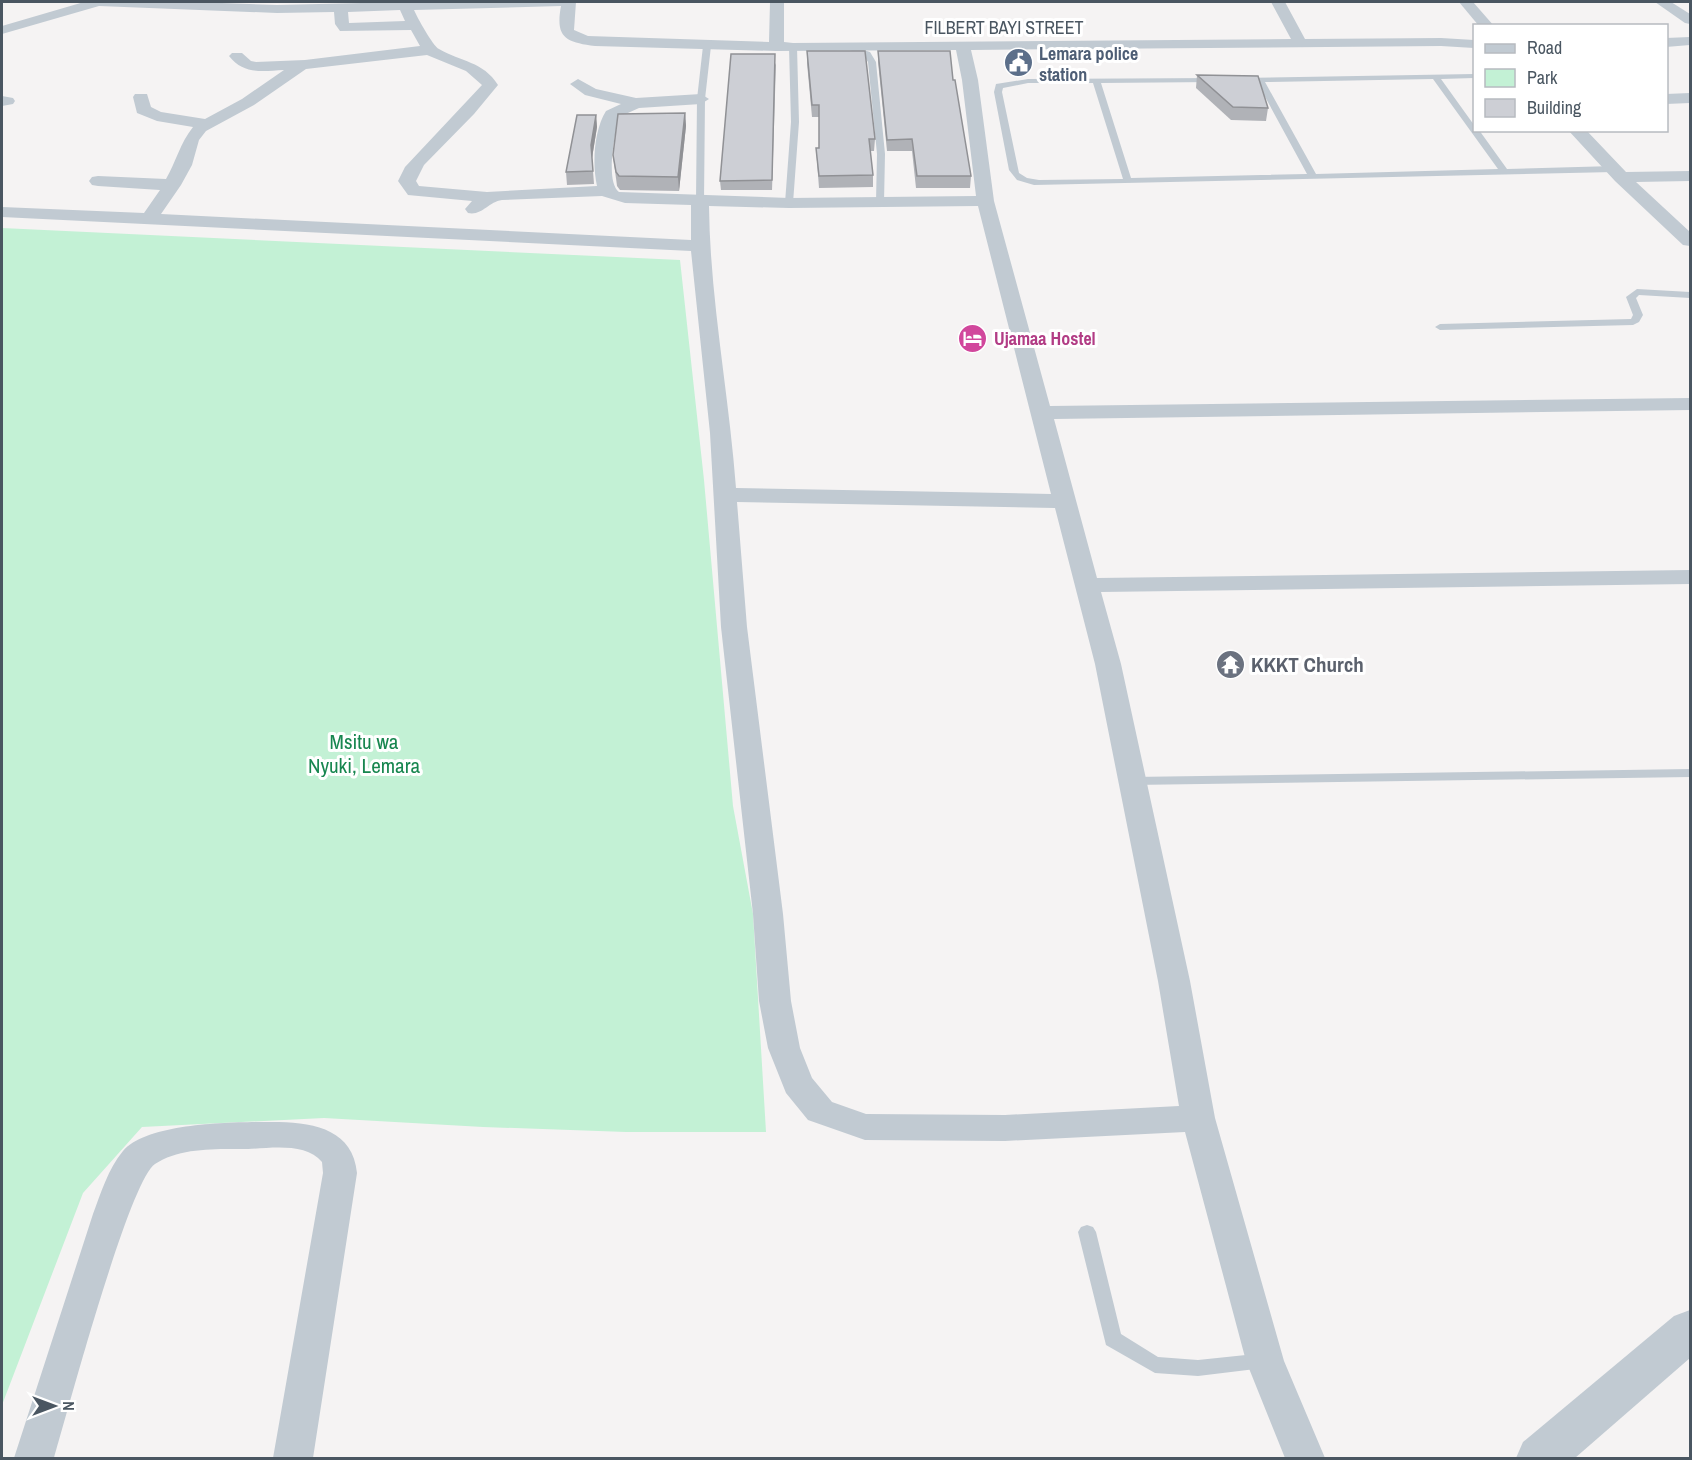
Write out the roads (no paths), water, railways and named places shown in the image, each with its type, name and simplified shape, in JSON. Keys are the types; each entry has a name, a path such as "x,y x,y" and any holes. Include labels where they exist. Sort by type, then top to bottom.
{"street":[{"path":"2,30 98,2 277,9 569,2"},
{"name":"FILBERT BAYI STREET","path":"569,2 566,29 569,34 603,43 776,48 1441,42 1473,44"},
{"path":"776,48 777,2"},
{"path":"1278,2 1301,44"},
{"path":"1466,2 1485,24"},
{"path":"1662,2 1690,20"},
{"path":"406,5 408,15 427,40 429,50"},
{"path":"341,8 342,24 345,28 415,25"},
{"path":"1668,43 1690,41"},
{"path":"963,47 970,80 985,201 1108,664 1174,981 1198,1118 1265,1361 1305,1458"},
{"path":"237,56 246,65 256,67 429,50 476,69 486,76 490,85 446,134 417,160 409,172 407,181 414,191 487,197 607,191"},
{"path":"149,218 183,165 190,140 206,124 248,102 306,63"},
{"path":"578,84 591,92 636,104"},
{"path":"141,97 143,110 157,116 206,124"},
{"path":"1668,99 1690,98"},
{"path":"701,99 636,104 612,114 603,177 607,191 612,196 789,203 985,201"},
{"path":"1578,132 1617,173 1690,241"},
{"path":"1617,173 1690,176"},
{"path":"98,181 172,185"},
{"path":"451,234 487,197"},
{"path":"700,200 700,246 721,433 734,627 768,914 775,1001 784,1048 798,1084 820,1111 865,1127 1005,1128 1198,1118"},
{"path":"2,212 700,246"},
{"path":"1040,413 1690,404"},
{"path":"725,495 1064,501"},
{"path":"1088,585 1690,577"},
{"path":"33,1458 64,1353 116,1199 129,1171 140,1156 165,1145 214,1137 296,1135 328,1146 338,1156 340,1173 298,1414 293,1458"},
{"path":"1540,1458 1690,1330"}],"lane":[{"path":"700,200 701,99 707,46"},
{"path":"850,47 867,54 872,62 880,154 880,202"},
{"path":"789,203 795,122 794,48"},
{"path":"1236,80 1473,76"},
{"path":"1436,78 1473,127"},
{"path":"1096,80 1128,181"},
{"path":"1225,80 1028,81 999,86 998,92 1013,170 1017,177 1035,182 1312,175 1617,173"},
{"path":"1260,80 1312,175"},
{"path":"1476,132 1505,173"},
{"path":"1440,327 1633,322 1638,315 1631,297 1637,292 1690,295"},
{"path":"1132,781 1690,773"},
{"path":"1088,1232 1113,1339 1155,1365 1198,1368 1265,1361"}],"place":[{"name":"Lemara police station","path":"1018,63"},
{"name":"Ujamaa Hostel","path":"973,338"},
{"name":"KKKT Church","path":"1230,664"}],"park label":[{"name":"Msitu wa Nyuki, Lemara","path":"364,753"}]}
